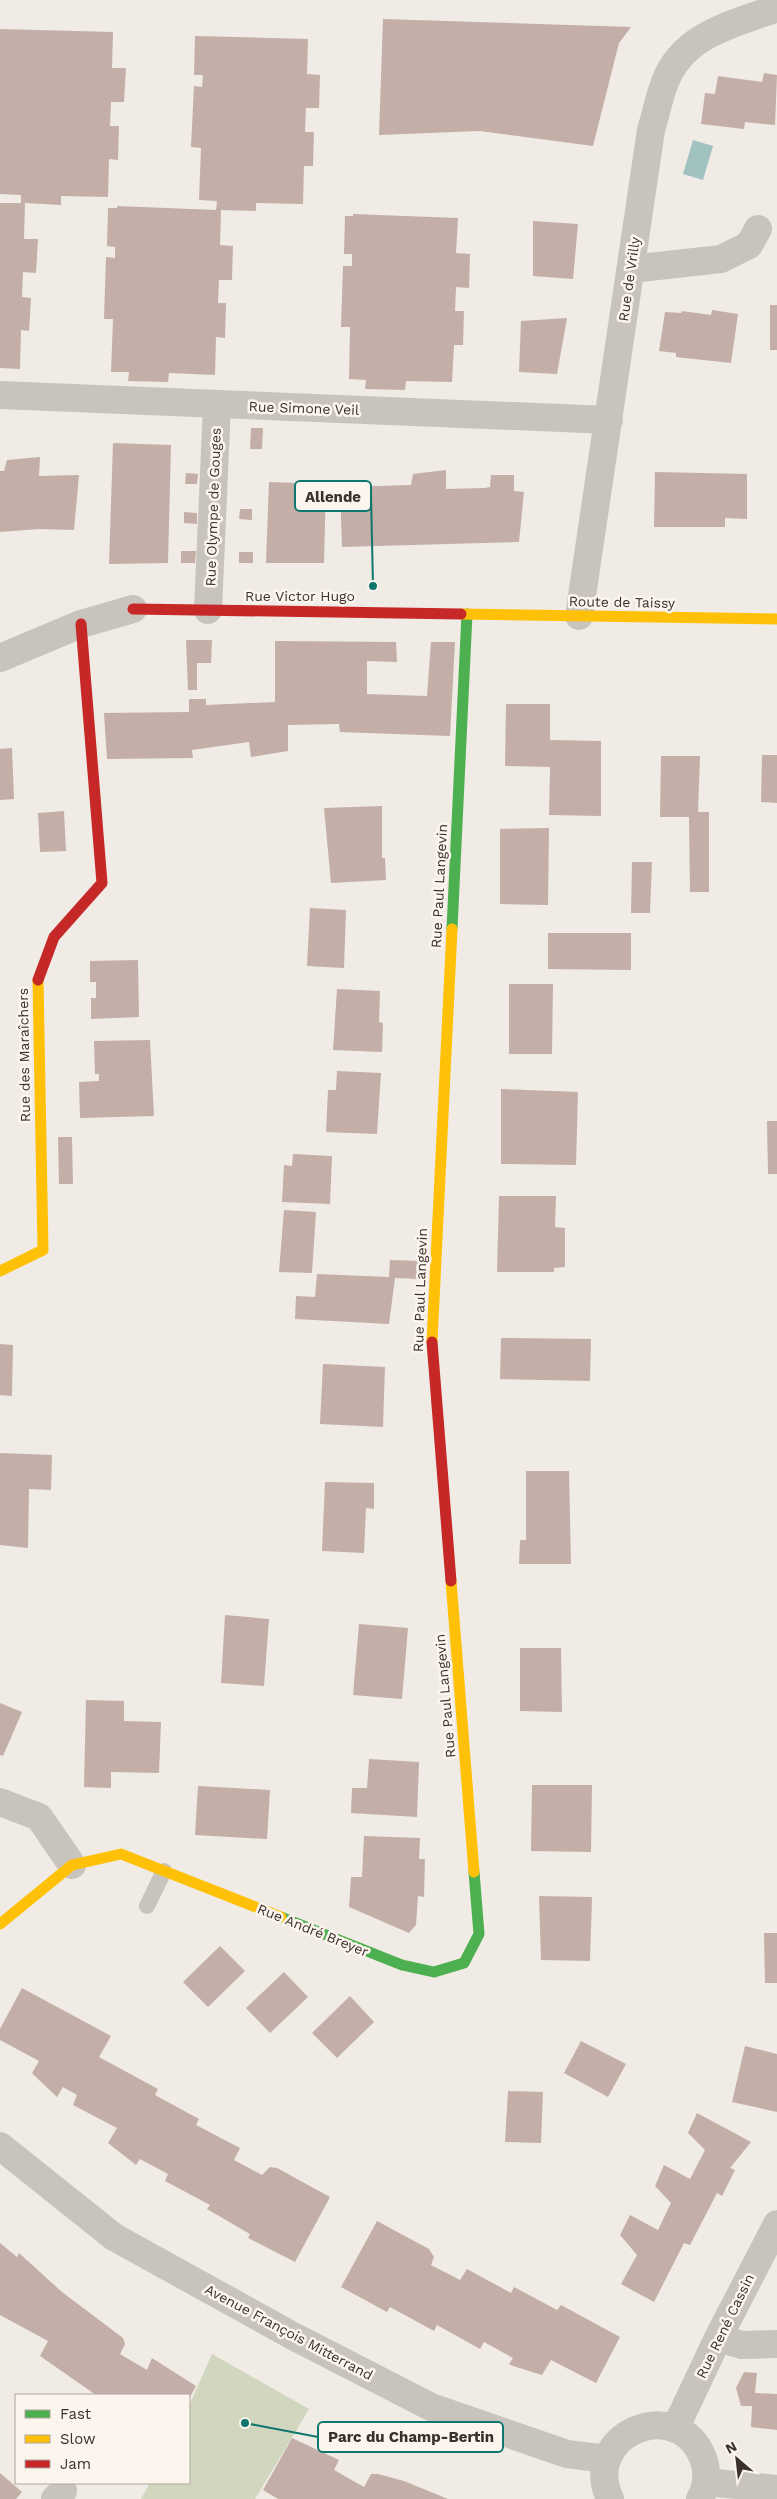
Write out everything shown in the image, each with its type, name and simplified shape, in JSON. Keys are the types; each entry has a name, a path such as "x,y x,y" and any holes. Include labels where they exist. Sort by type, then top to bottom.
{"street":[{"name":"Rue de Vrilly","path":"579,616 652,130 665,82 677,59 693,43 721,28 777,8"},
{"path":"631,269 721,259 749,245 758,229"},
{"name":"Rue Simone Veil","path":"0,395 609,420"},
{"name":"Rue Olympe de Gouges","path":"208,610 217,404"},
{"path":"0,658 81,624 133,609"},
{"name":"Rue Victor Hugo","path":"133,609 467,614"},
{"name":"Route de Taissy","path":"467,614 777,619"},
{"name":"Rue Paul Langevin","path":"464,1963 479,1934 432,1347 467,614"},
{"name":"Rue des Maraîchers","path":"0,1271 43,1250 38,978 54,937 102,882 81,624"},
{"path":"0,1802 39,1817 72,1865"},
{"name":"Rue André Breyer","path":"0,1924 72,1865 121,1854 402,1965 434,1972 464,1963"},
{"name":"Avenue François Mitterrand","path":"0,2146 114,2237 431,2407 567,2454 607,2459"},
{"name":"Rue René Cassin","path":"676,2429 718,2338 777,2224"},
{"path":"718,2338 742,2345 777,2344"},
{"path":"610,2499 606,2489 604,2474 607,2459 615,2444 627,2433 642,2427 658,2425 676,2429 689,2437 700,2450 705,2466 703,2491 777,2489"}],"lane":[{"path":"147,1906 164,1871"}],"green space":[{"path":"212,2354 309,2409 255,2499 141,2499 149,2484 190,2484 190,2404"}],"water":[{"path":"693,140 713,146 703,180 683,174"}],"building":[{"path":"383,19 631,27 619,43 593,146 480,131 379,135"},
{"path":"0,29 113,32 112,68 126,68 124,102 111,102 110,126 119,126 118,160 109,159 108,197 61,196 61,205 25,203 24,239 38,239 36,273 23,272 22,297 31,298 29,331 21,330 20,369 0,368 0,203 21,203 21,195 0,194"},
{"path":"195,36 308,39 307,74 320,75 319,108 306,108 305,132 314,132 313,166 304,166 303,204 256,203 256,211 221,210 220,245 233,246 232,280 219,280 218,303 226,303 225,338 216,337 215,375 169,373 168,382 128,381 129,372 111,372 113,319 104,319 106,257 115,258 115,247 107,246 108,208 117,208 117,206 216,210 217,201 199,200 201,148 191,147 194,86 202,87 203,75 194,75"},
{"path":"764,73 777,75 775,125 745,122 744,129 701,124 705,93 715,94 718,76 762,82"},
{"path":"353,214 458,218 456,253 470,254 469,288 456,287 455,311 464,311 463,345 454,345 452,382 406,381 405,390 365,389 366,380 349,379 350,327 341,327 343,266 352,266 352,254 344,254 345,216 353,216"},
{"path":"533,221 578,224 573,279 533,276"},
{"path":"770,305 777,305 777,350 770,350"},
{"path":"712,310 738,314 731,363 676,357 676,353 659,351 665,312 681,313 682,311 711,315"},
{"path":"567,318 557,374 519,372 521,321"},
{"path":"251,428 263,428 262,449 250,449"},
{"path":"113,443 171,445 168,563 109,564"},
{"path":"40,457 39,476 79,475 74,530 39,529 0,532 0,471 4,471 7,460"},
{"path":"446,470 446,489 490,487 491,475 514,475 514,491 524,492 519,542 342,547 340,487 411,485 413,474"},
{"path":"655,472 747,474 747,519 725,518 725,527 654,527"},
{"path":"186,473 198,474 197,484 185,484"},
{"path":"269,482 326,484 324,563 266,563"},
{"path":"240,509 252,509 252,520 239,519"},
{"path":"184,512 197,513 197,524 184,523"},
{"path":"181,551 196,551 195,563 181,563"},
{"path":"239,552 253,552 253,563 239,563"},
{"path":"186,640 212,640 211,663 197,663 197,690 188,690"},
{"path":"275,641 396,642 397,662 367,661 367,694 427,696 431,642 455,642 450,736 340,732 339,724 288,725 288,751 251,757 249,742 192,750 193,758 107,759 104,713 189,712 189,699 206,699 206,705 275,702"},
{"path":"506,704 550,704 550,740 601,741 601,816 549,815 550,767 505,766"},
{"path":"12,748 14,799 0,800 0,749"},
{"path":"762,755 777,755 777,803 761,802"},
{"path":"661,756 700,756 698,812 709,812 709,892 690,892 689,817 660,817"},
{"path":"382,806 382,858 385,858 386,880 331,883 324,808"},
{"path":"64,811 66,851 40,852 38,813"},
{"path":"549,828 548,905 500,904 500,829"},
{"path":"632,862 652,862 650,913 631,913"},
{"path":"310,908 346,910 344,968 307,966"},
{"path":"548,933 631,933 631,970 548,969"},
{"path":"138,960 139,1017 91,1019 91,998 96,998 96,982 90,982 90,961"},
{"path":"509,984 553,984 552,1054 509,1054"},
{"path":"337,989 380,991 379,1022 383,1023 382,1052 333,1050"},
{"path":"150,1040 154,1116 80,1118 79,1082 99,1081 99,1074 95,1074 94,1041"},
{"path":"337,1071 381,1073 377,1134 326,1132 328,1090 336,1090"},
{"path":"501,1089 578,1092 576,1165 501,1164"},
{"path":"767,1121 777,1121 777,1174 768,1174"},
{"path":"58,1137 72,1137 73,1184 59,1184"},
{"path":"293,1154 332,1156 330,1204 282,1202 284,1165 292,1166"},
{"path":"499,1196 556,1196 555,1227 565,1228 565,1267 554,1268 554,1272 497,1272"},
{"path":"284,1210 316,1212 312,1273 279,1272"},
{"path":"390,1260 421,1261 420,1279 395,1278 389,1324 295,1319 296,1296 315,1297 317,1274 389,1277"},
{"path":"501,1338 591,1339 590,1381 500,1379"},
{"path":"0,1344 13,1345 12,1396 0,1395"},
{"path":"323,1364 385,1367 383,1427 320,1424"},
{"path":"0,1453 52,1455 51,1490 29,1489 28,1548 0,1545"},
{"path":"526,1471 569,1471 571,1564 519,1564 520,1540 526,1540"},
{"path":"325,1482 374,1483 374,1509 366,1508 364,1553 322,1551"},
{"path":"225,1615 269,1619 264,1686 221,1683"},
{"path":"359,1624 408,1628 402,1699 353,1695"},
{"path":"520,1648 561,1648 562,1712 520,1711"},
{"path":"86,1700 124,1701 124,1721 161,1722 159,1773 111,1772 111,1788 84,1787"},
{"path":"0,1703 22,1712 3,1756 0,1755"},
{"path":"369,1759 419,1762 417,1817 351,1813 352,1788 367,1788"},
{"path":"532,1785 592,1785 591,1852 531,1851"},
{"path":"198,1786 270,1790 267,1839 195,1835"},
{"path":"364,1836 420,1838 419,1859 425,1859 424,1897 418,1896 416,1925 409,1933 349,1907 351,1877 362,1877"},
{"path":"539,1896 592,1897 590,1961 541,1960"},
{"path":"764,1933 777,1933 777,1983 765,1983"},
{"path":"220,1946 245,1971 208,2007 183,1982"},
{"path":"284,1972 308,1997 270,2033 246,2008"},
{"path":"22,1988 111,2036 99,2057 158,2089 155,2095 199,2119 196,2125 240,2148 234,2160 262,2175 270,2167 277,2168 330,2197 295,2262 248,2238 250,2234 207,2209 210,2205 165,2181 168,2174 140,2159 136,2165 108,2143 117,2128 73,2105 77,2095 63,2087 57,2097 32,2073 39,2061 0,2040 0,2029"},
{"path":"350,1996 374,2022 337,2058 312,2033"},
{"path":"581,2041 626,2064 608,2097 564,2073"},
{"path":"745,2046 777,2054 777,2112 732,2102"},
{"path":"508,2091 543,2092 541,2143 505,2142"},
{"path":"697,2113 751,2142 730,2168 735,2170 722,2196 717,2193 690,2245 684,2243 654,2302 621,2284 637,2255 620,2235 630,2215 658,2230 671,2203 655,2186 664,2165 690,2179 705,2150 688,2133"},
{"path":"377,2221 429,2249 434,2257 431,2265 460,2280 467,2269 511,2293 514,2287 557,2310 561,2305 620,2337 596,2383 551,2360 542,2375 513,2366 509,2364 513,2358 484,2342 480,2349 437,2325 434,2331 390,2307 387,2312 341,2287"},
{"path":"0,2243 17,2257 19,2253 62,2292 123,2338 125,2344 120,2354 147,2370 152,2358 196,2386 190,2397 190,2394 95,2394 40,2356 48,2341 0,2315"},
{"path":"744,2372 757,2373 755,2393 777,2394 777,2430 751,2427 752,2406 741,2406 736,2388"},
{"path":"292,2438 339,2460 334,2470 364,2487 371,2474 378,2474 404,2481 448,2499 278,2499 263,2490"},
{"path":"0,2473 22,2492 16,2499 0,2499"}],"traffic: fast":[{"path":"452,929 467,614"},
{"path":"281,1917 402,1965 434,1972 464,1963 479,1934 474,1872"}],"traffic: slow":[{"path":"461,614 777,619"},
{"path":"432,1342 452,929"},
{"path":"0,1271 43,1250 38,980"},
{"path":"451,1581 474,1872"},
{"path":"0,1924 72,1865 121,1854 281,1917"}],"traffic: jam":[{"path":"133,609 461,614"},
{"path":"38,980 54,937 102,883 81,624"},
{"path":"432,1342 451,1581"}],"place":[{"name":"Allende","path":"373,586"},
{"name":"Parc du Champ-Bertin","path":"245,2423"}]}
